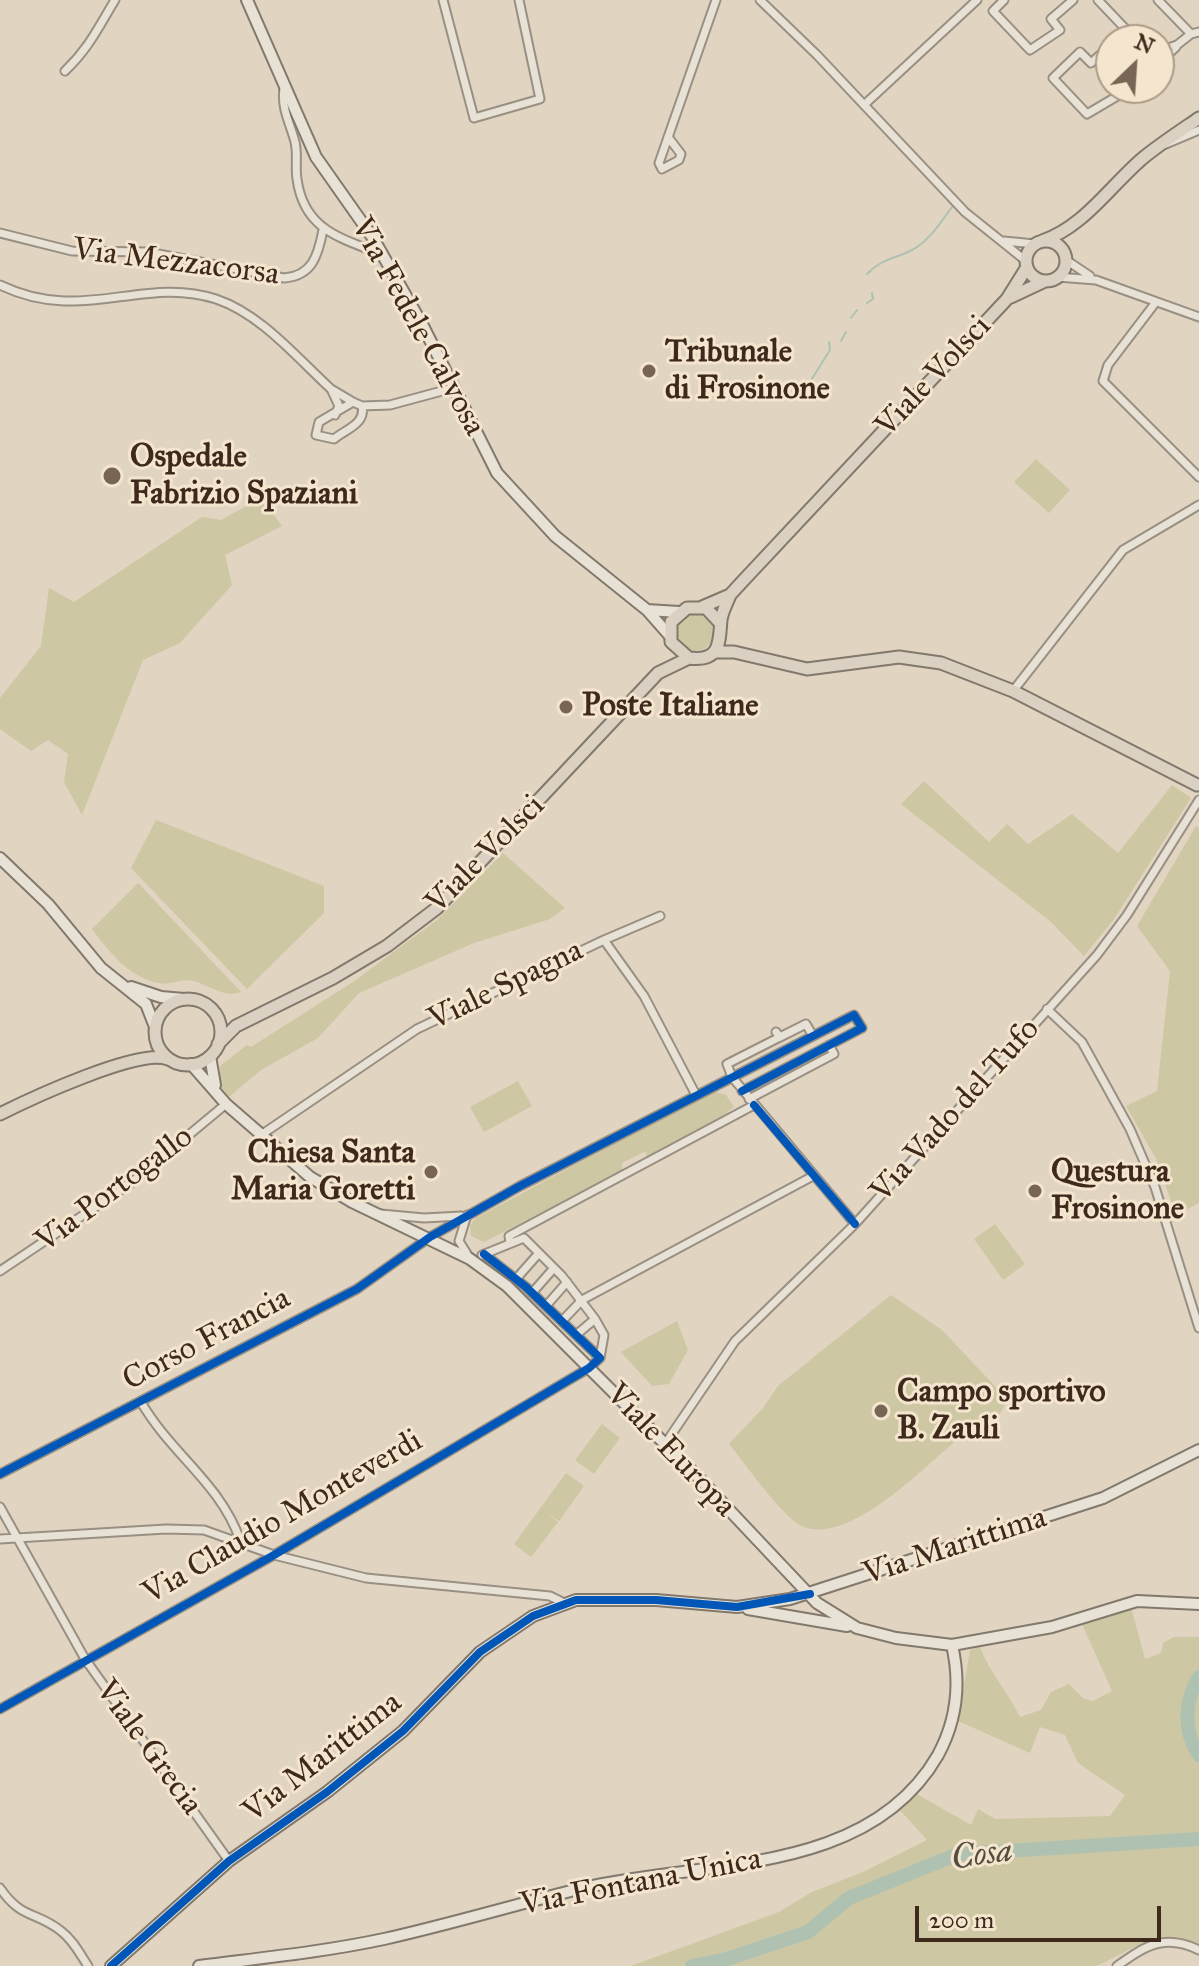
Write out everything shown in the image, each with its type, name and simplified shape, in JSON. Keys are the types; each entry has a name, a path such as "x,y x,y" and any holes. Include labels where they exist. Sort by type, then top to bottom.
{"main road":[{"name":"Via Fedele Calvosa","path":"247,0 316,157 383,255 497,473 557,538 647,610 670,638"},
{"path":"1039,243 1056,237 1082,218 1160,146 1199,118"},
{"path":"1026,264 1034,277 1051,279 1082,218"},
{"path":"1039,243 1058,245 1065,256"},
{"name":"Viale Volsci","path":"702,607 730,595 1007,299 1039,243"},
{"name":"Viale Volsci","path":"1007,299 1051,279"},
{"name":"Viale Volsci","path":"721,626 730,595"},
{"path":"647,610 679,612 702,607 711,611 734,645 750,656"},
{"path":"679,612 671,622 670,638 678,652 689,658 704,658 714,652 720,644 721,626"},
{"name":"Viale Volsci","path":"658,673 670,638"},
{"path":"714,652 750,656 807,669 879,658 921,659 969,673 1013,691 1198,790"},
{"name":"Viale Volsci","path":"251,1018 286,1003 387,946 437,908 658,673 689,658"},
{"path":"0,858 64,923 101,968 150,1009 162,1053 175,1062"},
{"path":"121,983 161,997 201,1002 215,1014 220,1029 218,1044"},
{"path":"0,1114 118,1065 147,1049 165,1009 184,999"},
{"path":"215,1014 251,1018"},
{"path":"118,1065 158,1056 191,1064 210,1056 228,1032 251,1018"},
{"path":"210,1056 217,1091"},
{"path":"191,1064 217,1091"},
{"name":"Viale Europa","path":"217,1091 226,1104 310,1177 372,1212 430,1237 472,1260 507,1286 810,1594 830,1612 857,1628"},
{"name":"Via Marittima","path":"114,1964 229,1861 327,1792 403,1731 480,1652 533,1616 564,1603 656,1600 737,1607 810,1594 1103,1498 1199,1450"},
{"path":"737,1607 896,1638 952,1645 1052,1627 1137,1601 1199,1604"},
{"name":"Via Fontana Unica","path":"199,1966 382,1939 586,1888 750,1861 843,1838 910,1792 932,1766 951,1726 957,1699 958,1670 952,1645"}],"street":[{"path":"65,71 93,43 97,29 115,0"},
{"path":"443,0 474,118 540,99 519,0"},
{"path":"668,137 716,0"},
{"path":"760,0 864,105 943,191 1026,264"},
{"path":"864,105 977,0"},
{"path":"1004,0 993,11 1030,50 1060,30 1051,19 1073,0"},
{"path":"1098,0 1121,24"},
{"path":"1158,0 1195,33 1177,45"},
{"path":"1095,59 1091,63 1080,52 1053,78 1087,114 1104,104"},
{"path":"284,88 285,115 295,143 297,180 311,217 323,230 383,255"},
{"path":"1160,146 1199,130"},
{"name":"Via Mezzacorsa","path":"0,233 72,251 156,253 284,278 296,277 314,263 323,230"},
{"path":"995,238 1039,243"},
{"path":"1065,256 1096,280 1199,317"},
{"path":"1051,279 1096,280"},
{"path":"0,285 24,295 67,304 171,293 214,298 250,316 331,389 362,406 390,405 453,388"},
{"path":"1156,302 1108,365 1103,381 1199,477"},
{"path":"331,389 339,406 335,416"},
{"path":"353,402 335,416 319,422 316,435 334,439 390,405"},
{"path":"360,422 364,414 362,406"},
{"path":"1013,691 1123,550 1199,505"},
{"name":"Via Vado del Tufo","path":"665,1444 735,1341 855,1224 1097,955 1127,915 1198,790"},
{"path":"0,864 12,868"},
{"path":"604,940 660,916"},
{"name":"Viale Spagna","path":"261,1135 417,1029 604,940 644,996 696,1095"},
{"path":"1047,1009 1082,1042 1130,1129 1155,1187 1199,1328"},
{"path":"372,1212 424,1218 467,1215 854,1015 862,1028 742,1091"},
{"path":"813,1036 806,1024 778,1035 727,1064 742,1091 855,1224"},
{"path":"510,1243 509,1236 834,1054 829,1045"},
{"name":"Via Portogallo","path":"0,1271 131,1183 226,1104"},
{"path":"562,1321 582,1300 813,1176"},
{"path":"467,1215 459,1241 472,1260 524,1238 554,1268 582,1300 604,1335 600,1358"},
{"name":"Corso Francia","path":"0,1474 357,1289 467,1215"},
{"path":"516,1279 539,1253"},
{"path":"484,1254 532,1293 600,1358"},
{"path":"532,1293 554,1268"},
{"path":"546,1306 567,1282"},
{"path":"576,1335 595,1319"},
{"name":"Via Claudio Monteverdi","path":"0,1709 274,1555 589,1368 600,1358"},
{"path":"141,1402 174,1450 217,1492 240,1540"},
{"name":"Viale Grecia","path":"0,1507 15,1539 85,1659 229,1861"},
{"path":"0,1539 166,1529 204,1530 240,1540 274,1555 366,1578 550,1596 564,1603"},
{"path":"0,1888 18,1910 58,1928 68,1936 88,1966"},
{"path":"1117,1966 1146,1944 1184,1943 1199,1950"}],"shaded area":[{"path":"1036,459 1070,490 1049,513 1014,482"},
{"path":"261,498 282,526 225,555 232,585 180,643 143,660 82,815 64,782 68,754 48,740 31,751 0,729 0,698 41,646 49,588 74,602 202,517 221,520"},
{"path":"695,613 708,619 714,632 708,645 695,651 682,645 676,632 682,619"},
{"path":"924,781 989,842 1007,824 1028,844 1072,814 1118,853 1172,785 1191,798 1114,919 1084,956 1051,922 901,804"},
{"path":"156,820 324,886 324,913 247,989 131,868"},
{"path":"1196,826 1199,828 1199,1203 1176,1215 1156,1159 1126,1106 1157,1091 1170,971 1137,926"},
{"path":"503,853 565,908 550,919 474,943 359,993 318,1038 261,1070 229,1097 219,1085 220,1066 247,1045 251,1047 353,982 437,920"},
{"path":"138,883 241,992 223,992 189,980 167,984 147,980 113,955 92,929"},
{"path":"518,1081 532,1106 484,1132 470,1107"},
{"path":"713,1091 726,1095 734,1107 709,1127 647,1159 646,1151 622,1163 622,1171 484,1242 471,1236 470,1225 476,1218"},
{"path":"995,1224 1025,1264 1003,1280 974,1239"},
{"name":"Campo sportivo B. Zauli","path":"891,1295 942,1330 1008,1400 995,1422 974,1428 906,1485 863,1515 841,1525 821,1529 802,1526 775,1501 729,1444 763,1408 778,1386"},
{"path":"677,1321 688,1350 669,1384 652,1386 621,1352"},
{"path":"602,1424 620,1438 594,1474 575,1460"},
{"path":"566,1473 584,1486 559,1521 547,1513 558,1522 531,1557 514,1544"},
{"path":"1131,1607 1145,1659 1161,1653 1163,1643 1174,1637 1199,1637 1199,1945 1185,1939 1158,1938 1096,1966 631,1966 779,1912 812,1892 863,1872 927,1840 899,1809 915,1793 971,1825 978,1809 995,1819 1110,1816 1125,1795 1078,1763 1065,1735 1040,1727 1030,1753 958,1721 970,1650 980,1647 1020,1717 1041,1710 1051,1692 1069,1684 1083,1698 1093,1701 1112,1691 1082,1624"}],"waterway":[{"path":"867,274 883,262 924,242 952,207"},
{"path":"867,303 873,299 872,293"},
{"path":"851,318 857,310"},
{"path":"841,341 846,332"},
{"path":"808,385 830,350 829,342"},
{"name":"Cosa","path":"1199,1677 1190,1696 1187,1716 1190,1736 1199,1755"},
{"name":"Cosa","path":"692,1966 727,1959 808,1932 849,1898 958,1854 1199,1839"}],"cycle path":[{"path":"0,1474 357,1289 430,1237 520,1186 854,1015 862,1028 742,1091"},
{"path":"754,1105 855,1224"},
{"path":"0,1709 274,1555 589,1368 600,1358 526,1287 484,1254"},
{"path":"111,1966 229,1861 327,1792 403,1731 480,1652 533,1616 576,1600 656,1600 737,1607 810,1594"}],"place":[{"name":"Tribunale di Frosinone","path":"649,371"},
{"name":"Ospedale Fabrizio Spaziani","path":"112,476"},
{"name":"Poste Italiane","path":"566,707"},
{"name":"Chiesa Santa Maria Goretti","path":"431,1172"},
{"name":"Questura Frosinone","path":"1035,1191"},
{"name":"Campo sportivo B. Zauli","path":"881,1411"}]}
